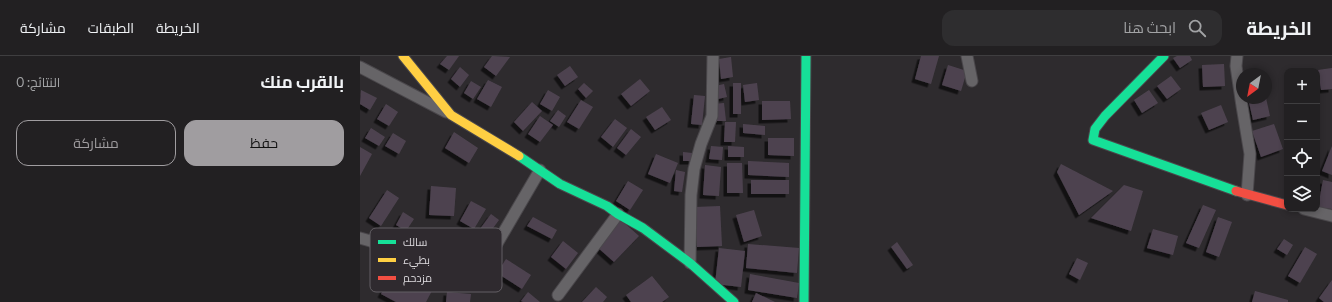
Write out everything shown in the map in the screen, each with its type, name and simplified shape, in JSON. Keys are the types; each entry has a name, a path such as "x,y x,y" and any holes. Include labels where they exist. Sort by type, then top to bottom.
{"street":[{"path":"403,56 452,115"},
{"path":"690,263 691,195 694,169 701,144 712,116 713,56"},
{"path":"804,302 806,56"},
{"path":"967,56 972,81"},
{"path":"1164,56 1105,116 1095,128 1093,140 1246,195 1284,204"},
{"path":"1237,56 1236,66 1250,154 1246,195"},
{"path":"360,67 452,115 560,184 607,206 643,228 690,263 734,302"},
{"path":"502,235 540,170"},
{"path":"1316,212 1332,216"},
{"path":"558,296 618,214"},
{"path":"360,238 370,241"}],"building":[{"path":"447,56 459,56 449,70 440,64"},
{"path":"492,56 510,57 496,76 484,67"},
{"path":"921,56 939,56 931,84 915,79"},
{"path":"1177,56 1190,56 1192,60 1180,68 1173,58"},
{"path":"731,57 733,77 721,79 719,59"},
{"path":"1224,64 1225,86 1203,87 1202,65"},
{"path":"948,65 967,71 961,91 942,85"},
{"path":"570,66 578,77 565,86 557,75"},
{"path":"460,67 469,75 460,87 451,79"},
{"path":"1332,68 1332,89 1321,90 1320,70"},
{"path":"1171,76 1181,89 1167,99 1157,86"},
{"path":"640,79 650,91 631,106 621,94"},
{"path":"488,80 502,87 491,107 477,99"},
{"path":"471,81 481,87 473,99 464,93"},
{"path":"584,83 593,91 586,98 578,89"},
{"path":"733,83 741,83 741,114 733,114"},
{"path":"757,83 759,100 745,102 743,85"},
{"path":"724,84 727,97 718,99 715,86"},
{"path":"361,90 377,98 370,110 360,104"},
{"path":"548,90 560,97 552,111 540,104"},
{"path":"1149,90 1158,103 1142,113 1134,100"},
{"path":"694,95 705,96 702,125 691,124"},
{"path":"581,100 593,107 579,129 567,122"},
{"path":"762,101 790,101 791,119 762,120"},
{"path":"532,102 542,111 523,131 514,122"},
{"path":"724,103 726,121 715,121 713,104"},
{"path":"386,104 398,112 389,126 377,119"},
{"path":"1249,104 1267,104 1270,116 1253,120"},
{"path":"1221,105 1228,122 1209,130 1201,113"},
{"path":"662,107 671,120 655,130 646,117"},
{"path":"558,110 566,116 559,127 550,121"},
{"path":"540,116 553,125 540,142 528,134"},
{"path":"615,119 627,128 613,147 601,137"},
{"path":"725,122 736,122 735,142 724,142"},
{"path":"743,124 765,126 765,135 743,133"},
{"path":"1274,124 1283,149 1261,157 1252,131"},
{"path":"371,128 385,137 379,146 365,138"},
{"path":"631,129 641,137 626,155 617,148"},
{"path":"454,132 478,148 469,163 445,148"},
{"path":"393,133 406,141 399,154 385,146"},
{"path":"768,138 794,138 794,156 768,155"},
{"path":"711,146 723,147 722,160 709,159"},
{"path":"728,146 744,147 744,157 728,157"},
{"path":"1332,146 1332,175 1322,171"},
{"path":"360,147 372,154 360,176"},
{"path":"683,152 692,153 692,161 683,161"},
{"path":"656,154 678,163 670,183 648,174"},
{"path":"748,161 789,163 789,177 748,175"},
{"path":"727,163 742,163 743,193 727,193"},
{"path":"1061,164 1113,191 1079,215 1057,172"},
{"path":"705,165 721,167 719,196 703,195"},
{"path":"676,170 685,172 682,192 674,191"},
{"path":"751,180 789,180 789,194 751,194"},
{"path":"1323,180 1332,182 1332,209 1320,207 1320,196"},
{"path":"628,181 643,190 630,210 616,201"},
{"path":"1124,185 1143,191 1131,231 1091,218"},
{"path":"431,186 456,188 454,216 429,215"},
{"path":"387,190 399,198 381,226 369,218"},
{"path":"471,201 486,209 475,228 460,221"},
{"path":"1203,205 1216,210 1199,248 1186,243"},
{"path":"720,206 722,246 697,247 695,207"},
{"path":"754,210 762,236 744,242 736,215"},
{"path":"403,212 414,219 408,228 401,228 396,225"},
{"path":"491,214 499,220 493,228 481,228"},
{"path":"533,217 557,230 552,239 527,226"},
{"path":"1218,217 1232,222 1219,257 1206,252"},
{"path":"621,220 639,236 614,262 596,246"},
{"path":"1153,229 1178,236 1173,255 1147,248"},
{"path":"1284,239 1293,245 1287,255 1277,249"},
{"path":"563,241 578,253 566,269 551,257"},
{"path":"897,242 913,265 907,269 891,247"},
{"path":"748,244 799,248 797,273 746,268"},
{"path":"1305,247 1317,254 1300,283 1288,276"},
{"path":"719,248 745,251 741,287 715,284"},
{"path":"1077,258 1088,263 1080,280 1069,274"},
{"path":"506,259 531,275 522,289 502,276 502,265"},
{"path":"750,274 799,283 797,298 748,290"},
{"path":"652,276 669,297 662,302 631,302 626,295"},
{"path":"1332,280 1332,302 1324,302 1319,298"},
{"path":"596,287 607,297 603,302 582,302"},
{"path":"1255,291 1288,300 1288,302 1252,302"},
{"path":"382,292 431,292 426,302 396,302 381,294"},
{"path":"447,292 471,294 470,302 446,302"},
{"path":"528,292 540,302 521,301"},
{"path":"756,293 775,302 752,302"}],"traffic: fast":[{"path":"804,302 806,56"},
{"path":"1164,56 1105,116 1095,129 1093,140 1236,191"},
{"path":"519,156 560,184 607,206 643,228 690,263 734,302"}],"traffic: slow":[{"path":"403,56 451,115 519,156"}],"traffic: jam":[{"path":"1236,191 1284,204"}]}
